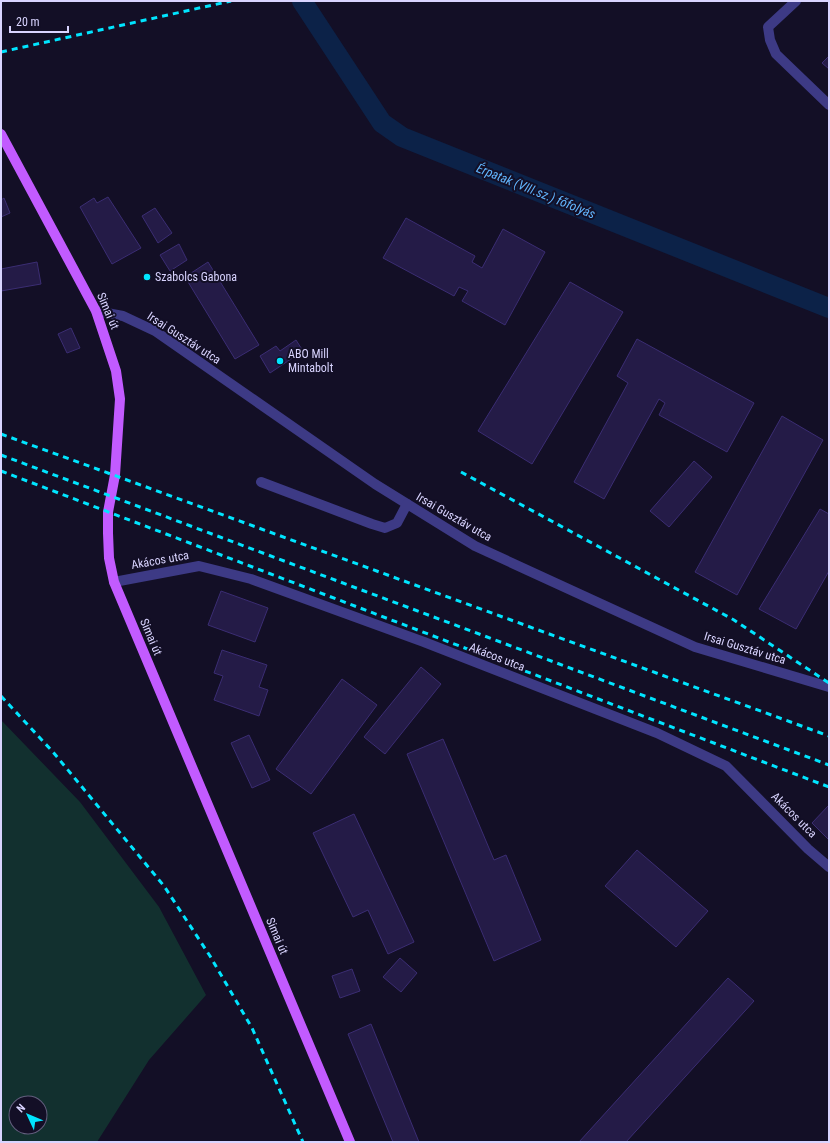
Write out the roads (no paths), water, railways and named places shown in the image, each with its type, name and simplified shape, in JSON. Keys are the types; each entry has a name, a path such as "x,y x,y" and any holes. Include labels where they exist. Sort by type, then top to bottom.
{"main road":[{"name":"Simai út","path":"1,134 96,311 116,371 120,399 115,475 108,512 109,558 114,582 350,1142"}],"street":[{"path":"796,1 768,27 770,40 776,54 829,105"},
{"name":"Irsai Gusztáv utca","path":"96,311 123,316 155,331 375,484 475,546 696,647 829,687"},
{"path":"261,482 385,528 397,523 407,504"},
{"name":"Akácos utca","path":"114,582 199,566 251,579 424,642 657,733 726,766 808,849 829,867"}],"waterway":[{"name":"Érpatak (VIII.sz.) főfolyás","path":"302,1 382,123 402,137 829,308"}],"railway":[{"path":"1,52 231,1"},
{"path":"1,434 829,736"},
{"path":"1,455 829,765"},
{"path":"1,471 829,787"},
{"path":"461,472 734,620 829,683"},
{"path":"1,696 53,752 164,886 210,956 252,1028 303,1142"}],"place":[{"name":"Szabolcs Gabona","path":"147,277"},
{"name":"ABO Mill Mintabolt","path":"280,361"}]}
